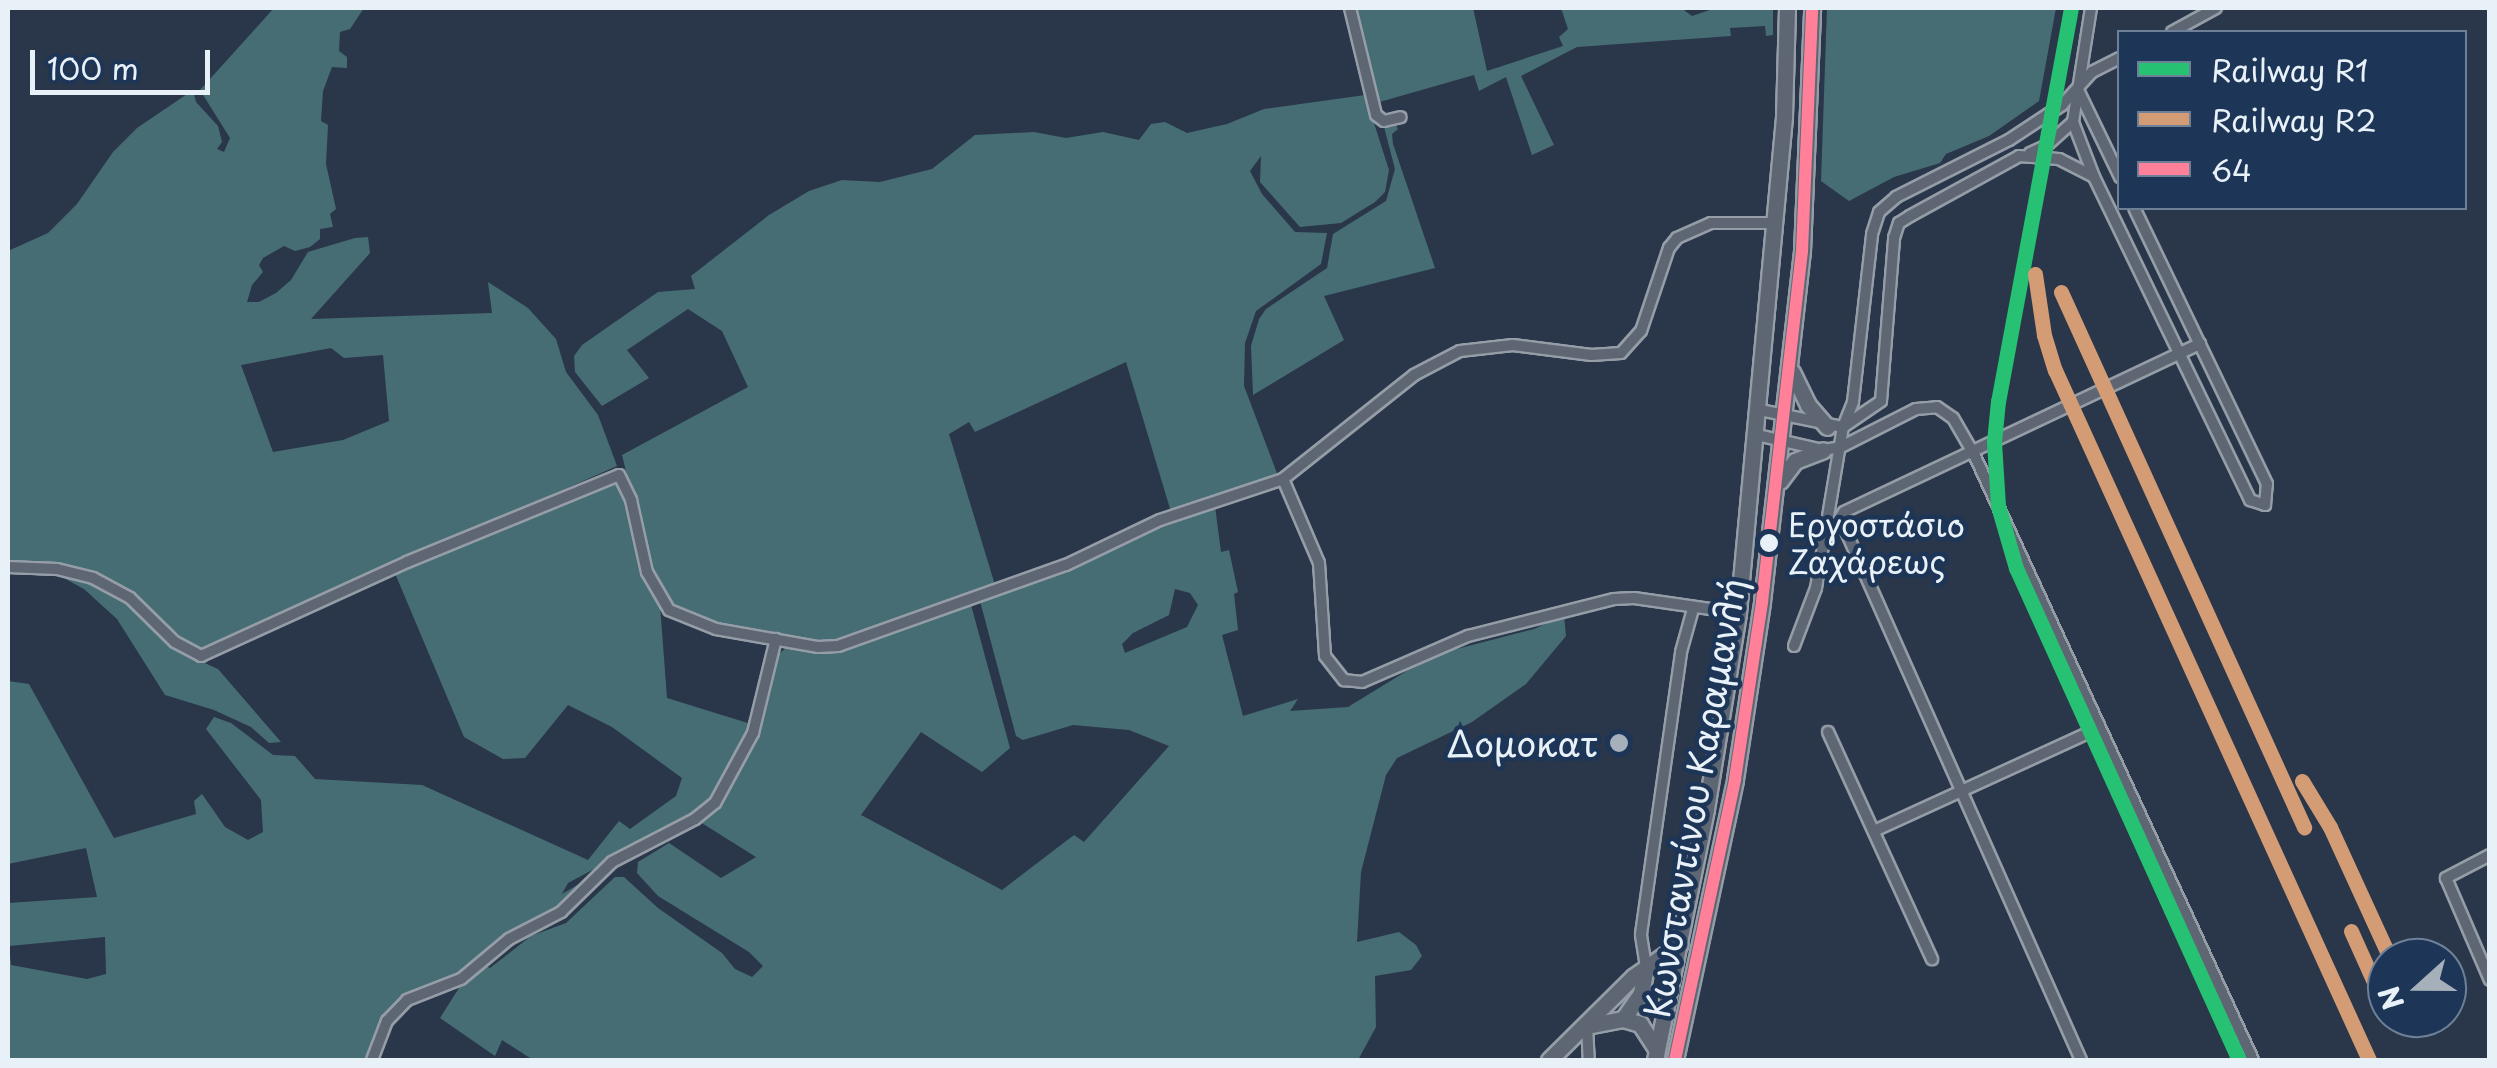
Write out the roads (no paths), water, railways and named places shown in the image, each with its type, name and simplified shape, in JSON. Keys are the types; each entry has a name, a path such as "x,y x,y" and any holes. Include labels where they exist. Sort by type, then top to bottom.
{"main road":[{"name":"Κωνσταντίνου Καραμανλή","path":"1656,1055 1680,944 1738,613 1760,410 1784,116 1787,8"},
{"name":"Κωνσταντίνου Καραμανλή","path":"1675,1060 1735,779 1776,490 1806,189 1812,8"},
{"path":"1790,369 1804,398 1835,427"},
{"path":"1776,490 1796,461 1823,450"},
{"path":"1548,1060 1646,968 1680,944"},
{"path":"1622,1020 1641,993 1646,968"},
{"path":"1587,1026 1622,1020 1640,1024 1656,1055"}],"street":[{"path":"1350,8 1376,115 1384,121 1400,117"},
{"path":"2091,8 2072,122 2094,177 2250,500 2265,505 2267,484 2135,210"},
{"path":"2176,30 2216,8"},
{"path":"1794,646 1816,588 1840,447 1835,427 1853,402 1872,234 1879,212 1896,197 2009,140 2077,89 2092,72 2117,60"},
{"path":"2077,89 2117,171"},
{"path":"1760,410 1835,427 1881,401 1894,238 1900,223 2019,156 2046,146 2072,122"},
{"path":"2019,156 2059,160 2094,177"},
{"path":"8,567 57,568 94,578 130,598 175,642 201,656 407,562 619,475 631,500 648,572 663,604 685,619 776,640 818,647 855,640 1066,565 1160,520 1283,479 1414,375 1460,350 1512,345 1591,355 1620,353 1641,331 1669,248 1677,238 1711,223 1774,223"},
{"path":"2082,1060 1840,518 2200,344"},
{"path":"1756,435 1823,450 1840,447 1930,406 1952,418 1973,452 2253,1060"},
{"path":"1283,479 1319,563 1325,656 1331,670 1344,680 1362,682 1468,636 1599,602 1634,598 1738,613"},
{"path":"1646,968 1641,934 1681,652 1693,609"},
{"path":"372,1060 386,1021 407,1000 461,979 509,938 561,912 612,862 702,814 715,803 752,732 776,640"},
{"path":"1874,831 2099,728"},
{"path":"1828,732 1932,958"},
{"path":"2490,855 2446,878 2490,980"},
{"path":"1587,1026 1588,1060"}],"rail line":[{"name":"R1","path":"2071,8 1998,401 1994,442 1998,506 2016,568 2239,1060"},
{"name":"R2","path":"2035,274 2044,335 2055,370 2369,1060"},
{"name":"R2","path":"2061,292 2304,827"},
{"name":"R2","path":"2302,781 2330,827 2381,938"},
{"name":"R2","path":"2351,931 2367,967"}],"place":[{"name":"Εργοστάσιο Ζαχάρεως","path":"1769,543"},
{"name":"Δομοκατ","path":"1619,743"}]}
